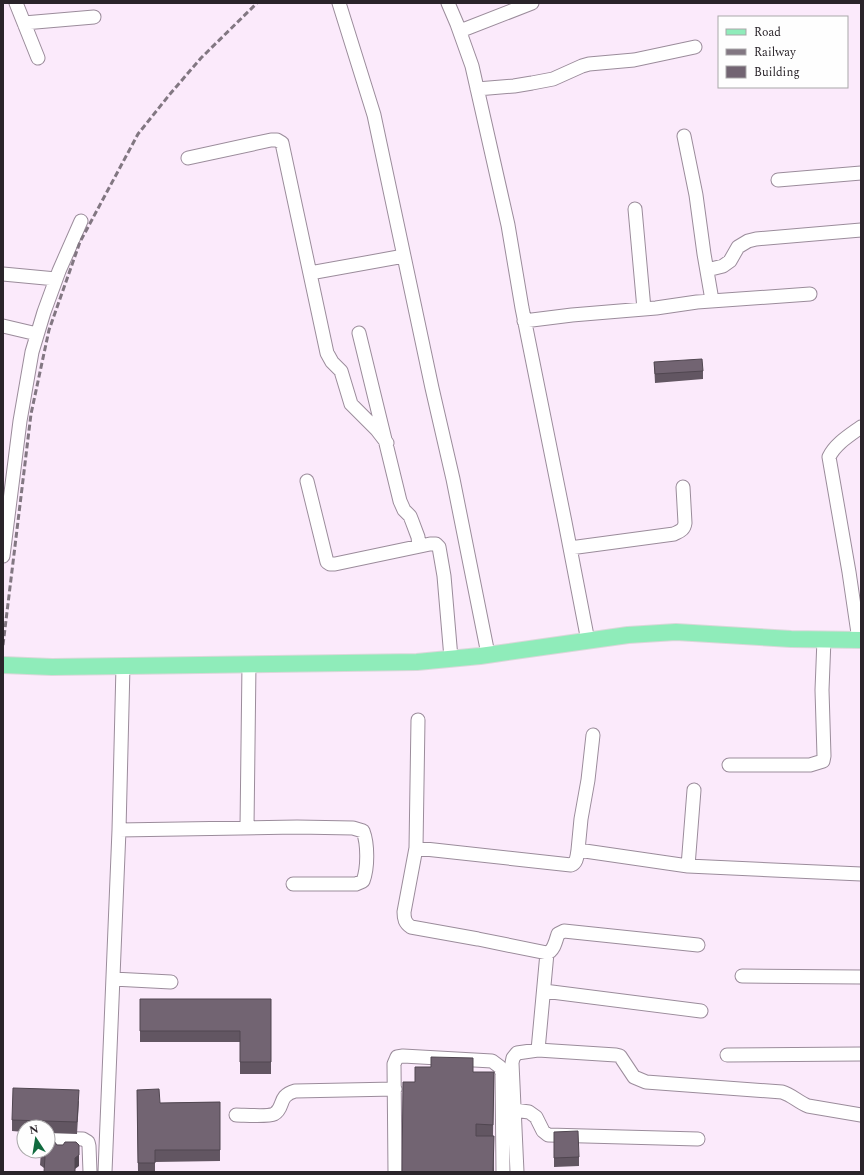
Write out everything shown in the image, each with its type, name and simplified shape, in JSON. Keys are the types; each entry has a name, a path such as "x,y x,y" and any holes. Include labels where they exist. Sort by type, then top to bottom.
{"main road":[{"path":"3,665 52,667 417,662 628,635 676,632 791,639 860,640"}],"street":[{"path":"16,3 38,58"},
{"path":"339,3 374,115 432,388 453,479 488,654"},
{"path":"448,3 460,31 472,66 508,225 524,321 588,641"},
{"path":"460,31 532,3"},
{"path":"24,23 94,17"},
{"path":"477,90 514,86 554,79 589,64 634,60 695,47"},
{"path":"684,136 696,195 712,300"},
{"path":"188,158 272,140 277,140 282,143 329,358 340,371 351,404 373,426 387,443"},
{"path":"778,180 861,173"},
{"path":"635,209 644,309"},
{"path":"3,556 20,421 32,352 56,279 81,221"},
{"path":"707,270 723,266 730,261 738,248 748,241 756,239 861,230"},
{"path":"310,273 404,256"},
{"path":"3,274 56,279"},
{"path":"524,321 644,309 712,300 810,294"},
{"path":"3,326 38,334"},
{"path":"359,333 400,501 404,510 412,521 418,537 419,546"},
{"path":"860,640 829,457 831,452 837,446 861,427"},
{"path":"307,481 327,562 330,564 419,546 436,544 439,547 444,576 451,658"},
{"path":"570,548 674,534 681,531 685,527 683,487"},
{"path":"729,765 810,765 823,762 822,690 824,639"},
{"path":"247,827 249,664"},
{"path":"105,1172 124,666"},
{"path":"418,720 416,848 404,912 406,924 411,927 547,953 551,952 558,934 564,931 698,945"},
{"path":"416,848 571,865 574,864 576,862 578,850 593,735"},
{"path":"688,866 694,790"},
{"path":"119,830 297,826 353,828 363,831 366,840 366,873 363,881 356,884 293,884"},
{"path":"578,850 688,866 861,874"},
{"path":"538,1050 547,953"},
{"path":"742,976 861,977"},
{"path":"113,979 171,982"},
{"path":"544,991 701,1011"},
{"path":"517,1172 512,1063 513,1058 517,1053 538,1050 616,1055 620,1056 634,1077 646,1082 782,1092 788,1093 800,1103 808,1106 861,1114"},
{"path":"726,1055 861,1054"},
{"path":"395,1172 394,1064 397,1058 403,1056 492,1061 500,1066 502,1073 503,1172"},
{"path":"236,1115 269,1116 275,1114 279,1109 284,1096 294,1091 395,1089"},
{"path":"514,1110 529,1112 536,1117 543,1131 548,1135 698,1139"},
{"path":"56,1138 83,1139 88,1142 90,1172"}],"building":[{"path":"702,359 703,371 655,374 654,362"},
{"path":"140,999 271,999 271,1062 240,1062 240,1031 140,1031"},
{"path":"431,1057 473,1058 473,1072 494,1072 493,1125 476,1124 476,1136 494,1136 493,1172 402,1172 403,1082 415,1082 415,1067 431,1067"},
{"path":"13,1088 79,1090 77,1122 56,1121 56,1119 12,1120"},
{"path":"159,1089 160,1103 220,1102 220,1150 155,1150 155,1163 138,1163 137,1090"},
{"path":"578,1131 579,1157 554,1158 554,1132"},
{"path":"65,1142 76,1142 79,1145 79,1155 75,1158 75,1172 44,1172 45,1159 56,1159 56,1144 63,1145"}],"railway":[{"path":"3,645 31,414 49,330 80,242 138,134 201,58 257,3"}]}
